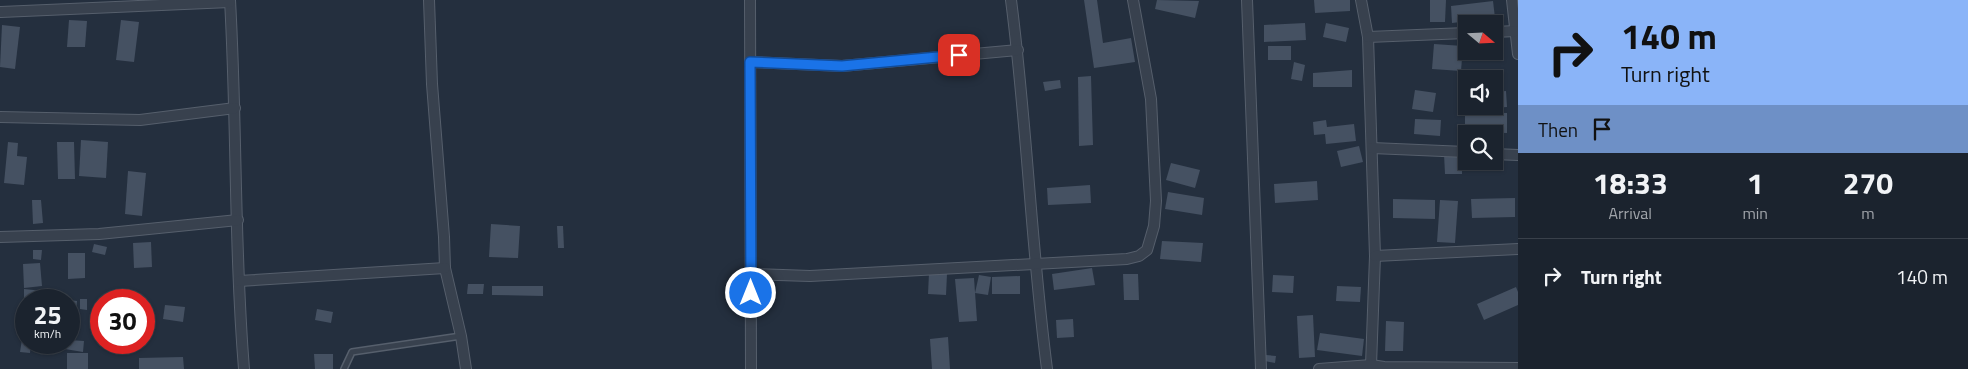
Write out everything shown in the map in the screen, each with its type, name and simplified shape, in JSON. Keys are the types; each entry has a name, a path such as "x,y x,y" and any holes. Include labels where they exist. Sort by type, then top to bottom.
{"street":[{"path":"0,12 18,9 25,5 28,0"},
{"path":"429,0 432,84 445,268 461,336 466,369"},
{"path":"750,0 751,369"},
{"path":"1011,0 1018,50 1038,300 1047,369"},
{"path":"751,274 810,276 1128,259 1139,256 1147,250 1150,241 1154,226 1156,201 1153,118 1133,0"},
{"path":"1247,0 1261,369"},
{"path":"1361,0 1368,37 1375,256 1371,365"},
{"path":"1512,0 1518,54"},
{"path":"0,12 230,1 235,108 239,281 244,369"},
{"path":"1503,32 1516,31"},
{"path":"1368,37 1458,33"},
{"path":"750,62 842,66 1018,50"},
{"path":"0,117 140,120 235,108"},
{"path":"1372,148 1458,152"},
{"path":"1503,154 1518,155"},
{"path":"0,237 99,234 238,220"},
{"path":"1375,256 1518,249"},
{"path":"239,281 445,268"},
{"path":"1319,369 1371,365 1384,368 1518,368"}],"lane":[{"path":"344,369 352,352 461,336"}],"building":[{"path":"1084,0 1097,0 1103,43 1131,38 1135,62 1094,68"},
{"path":"1157,0 1199,1 1195,18 1155,9"},
{"path":"1314,0 1350,0 1350,11 1315,13"},
{"path":"1430,0 1446,0 1445,22 1430,22"},
{"path":"1493,1 1495,15 1458,15 1458,22 1452,23 1451,6"},
{"path":"69,20 87,21 85,47 67,47"},
{"path":"121,20 139,22 134,62 116,60"},
{"path":"1305,23 1306,40 1264,42 1264,25"},
{"path":"1326,23 1349,28 1346,42 1323,37"},
{"path":"2,25 20,27 15,69 0,67"},
{"path":"1434,44 1458,46 1458,60 1462,60 1461,70 1432,69"},
{"path":"1268,46 1291,46 1291,60 1268,60"},
{"path":"1294,62 1305,65 1302,81 1291,79"},
{"path":"1352,70 1352,87 1313,87 1313,73"},
{"path":"1091,76 1093,145 1079,146 1078,77"},
{"path":"1060,80 1061,88 1045,91 1043,82"},
{"path":"1415,90 1436,93 1433,112 1412,109"},
{"path":"1503,91 1506,91 1507,107 1503,107"},
{"path":"1503,113 1507,113 1507,133 1503,133 1503,125 1465,125 1465,115 1503,115"},
{"path":"1415,119 1441,120 1440,136 1414,134"},
{"path":"1326,120 1327,127 1354,124 1356,141 1326,144 1325,134 1314,135 1313,122"},
{"path":"81,140 108,142 106,178 79,176"},
{"path":"8,142 18,143 17,156 27,157 24,185 4,183"},
{"path":"57,142 74,142 75,179 58,179"},
{"path":"1359,146 1363,162 1341,167 1337,151"},
{"path":"1458,153 1458,170 1462,170 1462,174 1445,174 1444,154"},
{"path":"1171,163 1200,170 1195,188 1166,180"},
{"path":"128,171 146,173 142,216 125,214"},
{"path":"1317,181 1318,200 1275,203 1274,184"},
{"path":"1090,185 1091,203 1048,205 1047,188"},
{"path":"1168,192 1204,198 1202,215 1165,209"},
{"path":"1515,198 1515,217 1472,218 1471,199"},
{"path":"1393,199 1435,200 1435,219 1393,218"},
{"path":"32,200 41,200 43,223 33,224"},
{"path":"1440,200 1458,201 1455,243 1437,242"},
{"path":"491,224 520,226 518,258 489,257"},
{"path":"557,226 563,226 564,248 558,248"},
{"path":"1162,241 1203,243 1201,262 1160,259"},
{"path":"151,242 152,267 134,268 133,243"},
{"path":"94,244 107,247 105,255 92,252"},
{"path":"33,250 42,250 41,260 33,259"},
{"path":"68,253 85,253 85,278 68,279"},
{"path":"40,263 42,286 24,288 23,264"},
{"path":"1092,268 1095,285 1054,290 1052,274"},
{"path":"929,273 947,274 946,295 928,294"},
{"path":"1123,274 1138,274 1139,300 1124,300"},
{"path":"979,275 991,277 988,295 975,293"},
{"path":"1273,275 1294,276 1293,293 1272,292"},
{"path":"1020,276 1020,294 992,294 992,277"},
{"path":"974,278 977,321 959,322 955,279"},
{"path":"468,284 484,284 483,294 467,294"},
{"path":"492,286 543,286 543,296 492,295"},
{"path":"1337,286 1361,287 1360,302 1336,301"},
{"path":"1516,287 1518,305 1484,320 1477,304"},
{"path":"80,299 87,299 87,310 80,309"},
{"path":"165,305 185,307 183,322 163,319"},
{"path":"317,309 333,312 331,323 315,320"},
{"path":"1313,315 1315,357 1299,358 1297,316"},
{"path":"1073,319 1074,337 1057,338 1056,320"},
{"path":"1386,321 1404,322 1403,351 1385,351"},
{"path":"1320,333 1364,339 1362,356 1317,350"},
{"path":"948,337 950,369 932,369 930,339"},
{"path":"80,341 84,341 83,352 80,352"},
{"path":"88,353 88,369 67,369 67,354"},
{"path":"314,354 333,354 333,369 315,369"},
{"path":"1266,355 1276,356 1275,363 1265,361"},
{"path":"183,357 184,369 139,369 139,358"}],"route":[{"path":"751,293 750,62 842,66 959,55"}]}
